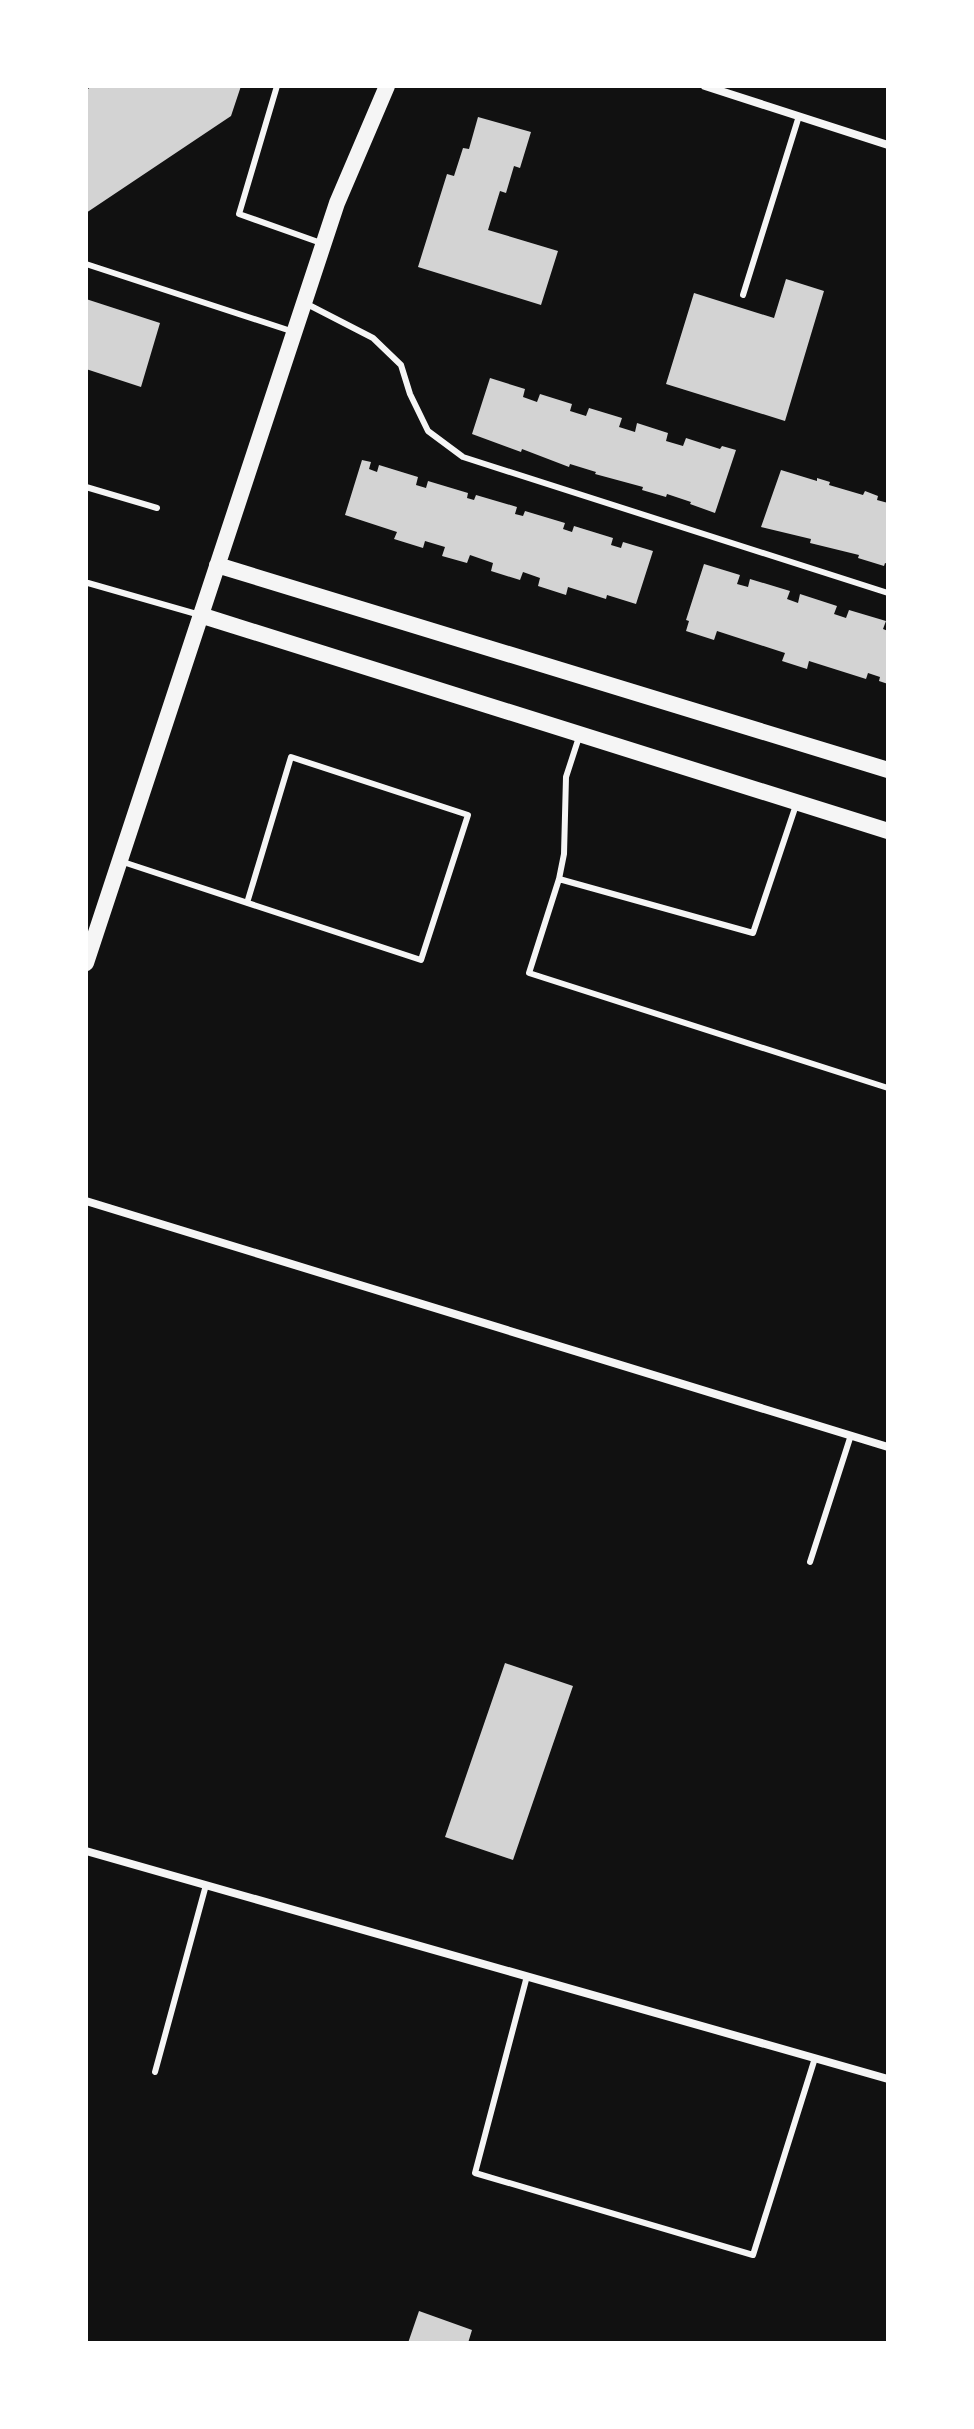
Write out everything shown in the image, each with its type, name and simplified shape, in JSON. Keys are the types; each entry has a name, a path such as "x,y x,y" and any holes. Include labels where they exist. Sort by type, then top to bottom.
{"main road":[{"path":"86,960 337,203 387,86"},
{"path":"217,565 888,770"},
{"path":"200,615 888,831"}],"street":[{"path":"708,86 888,145"},
{"path":"86,1201 888,1447"},
{"path":"86,1851 888,2079"}],"lane":[{"path":"277,86 239,214 324,244"},
{"path":"743,295 799,116"},
{"path":"86,264 294,332"},
{"path":"304,302 373,338 401,365 410,394 428,431 463,457 888,593"},
{"path":"86,487 157,508"},
{"path":"87,585 200,615"},
{"path":"580,734 566,777 564,854 559,879 529,973 888,1088"},
{"path":"119,860 247,903 421,960 468,815 291,757 247,903"},
{"path":"559,879 753,933 797,803"},
{"path":"810,1562 851,1435"},
{"path":"155,2072 206,1885"},
{"path":"527,1976 475,2173 753,2255 815,2058"}],"building":[{"path":"91,86 241,86 231,116 86,213 86,91"},
{"path":"478,117 531,132 520,168 514,166 506,193 500,191 488,230 558,251 541,305 418,267 447,174 454,176 463,148 469,149"},
{"path":"786,279 824,291 785,421 666,384 694,293 774,318"},
{"path":"86,299 160,323 141,387 86,369"},
{"path":"490,378 525,389 523,397 537,402 540,394 572,404 570,411 586,416 589,408 622,418 619,427 635,432 637,423 668,433 666,441 683,446 686,438 720,449 722,446 736,450 715,513 667,494 666,497 642,490 643,487 570,464 569,467 472,434"},
{"path":"362,460 371,462 369,469 377,472 379,465 418,477 416,485 426,488 428,481 468,493 467,498 474,500 476,495 517,507 515,514 523,516 525,511 565,523 563,529 572,532 574,526 613,538 611,545 621,548 623,542 653,551 636,604 607,595 606,599 568,587 566,595 538,586 540,578 523,572 520,580 491,571 493,563 470,555 467,563 442,556 445,547 425,541 423,548 394,539 397,532 345,515"},
{"path":"781,470 817,481 817,478 830,482 829,485 863,495 865,491 878,496 877,500 888,503 888,564 884,566 858,558 859,555 810,543 811,539 761,527"},
{"path":"704,564 740,575 737,584 748,587 750,579 790,591 787,599 798,603 800,594 837,606 834,614 846,618 849,610 886,621 883,629 888,631 888,684 868,673 866,679 809,661 807,669 782,661 785,653 717,631 714,640 686,631 689,621 686,620"},
{"path":"505,1663 573,1686 513,1860 445,1837"},
{"path":"419,2311 472,2330 468,2343 408,2343"}]}
